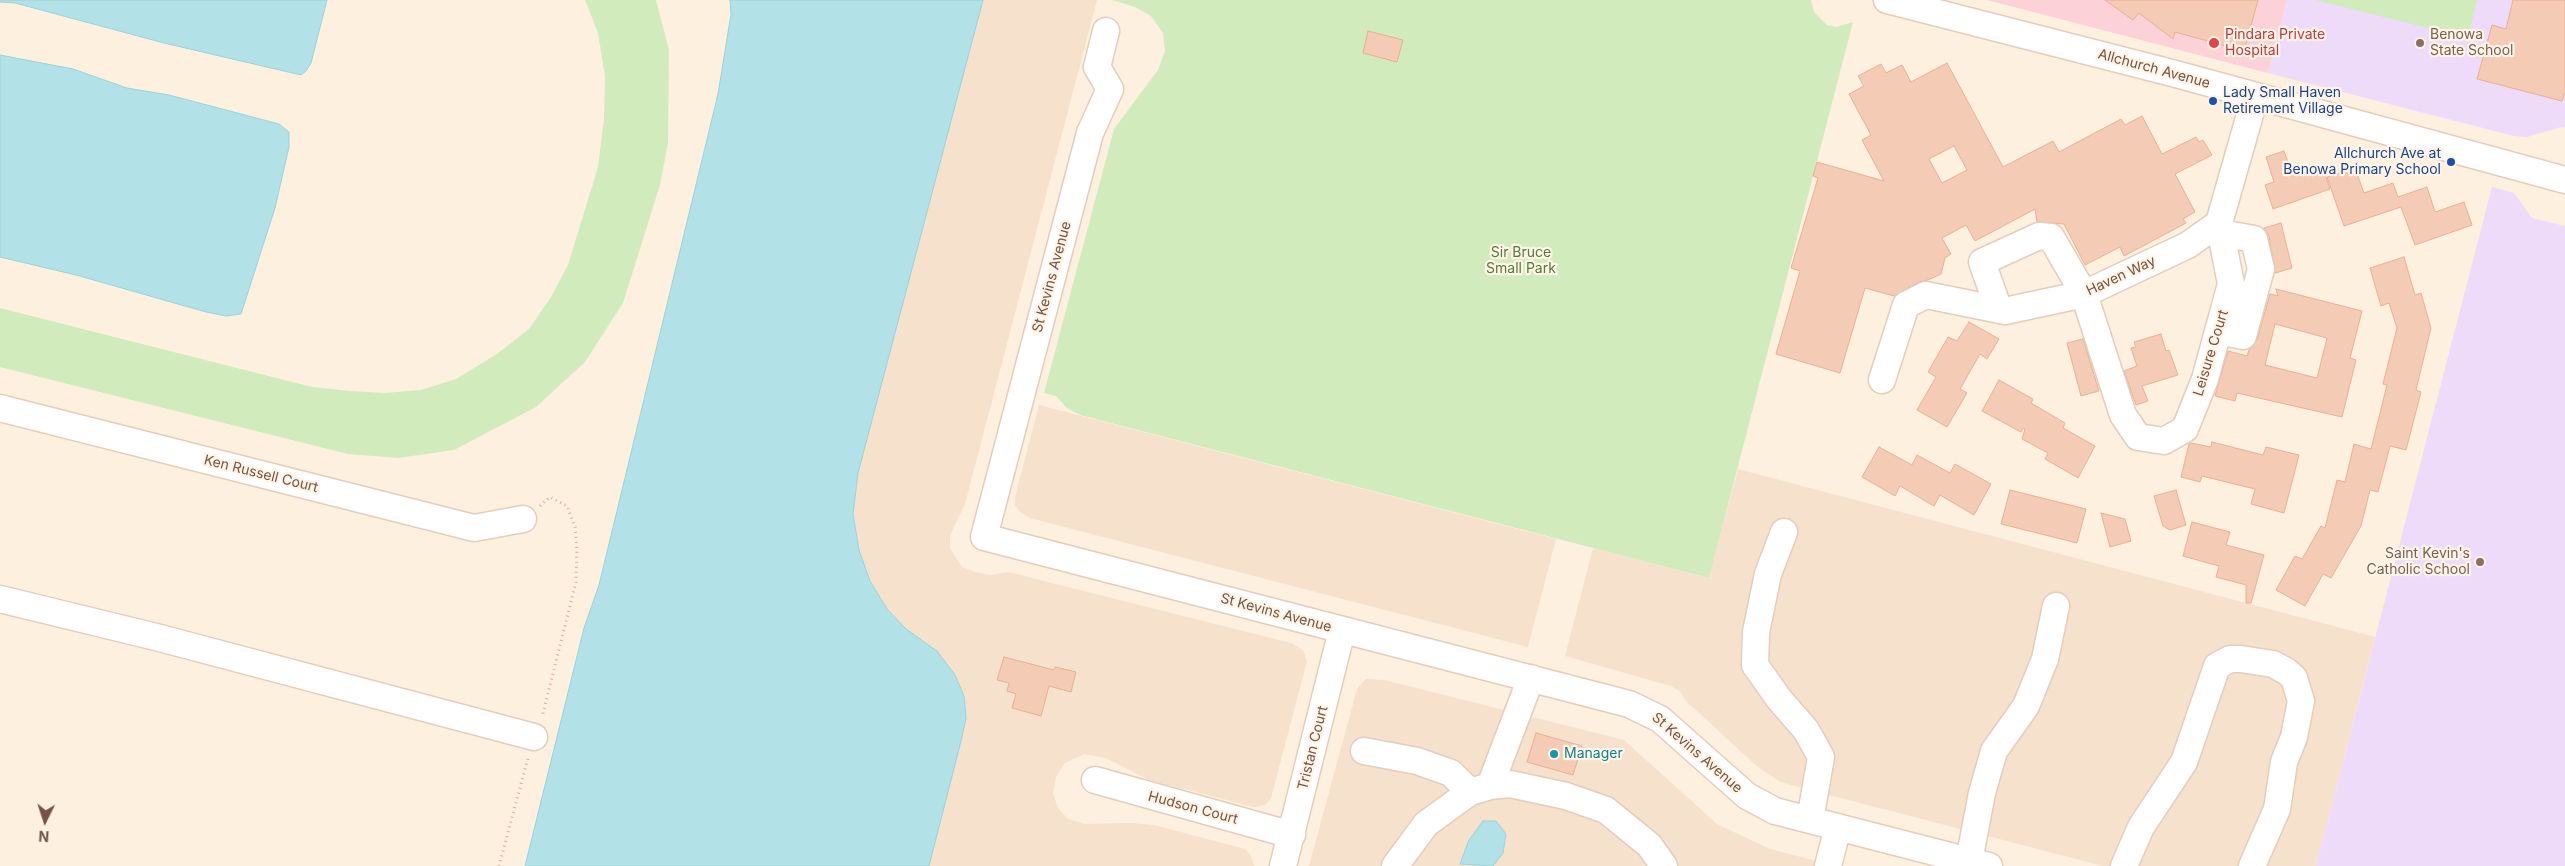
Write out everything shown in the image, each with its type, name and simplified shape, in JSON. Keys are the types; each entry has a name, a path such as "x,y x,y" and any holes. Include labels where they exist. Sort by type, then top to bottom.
{"street":[{"name":"Allchurch Avenue","path":"1887,0 2565,180"},
{"name":"St Kevins Avenue","path":"1106,31 1097,67 1110,88 1090,133 984,537 1531,678 1646,710 1672,729 1747,796 1775,811 1979,863"},
{"path":"2220,228 2255,97"},
{"name":"Haven Way","path":"1882,380 1906,305 1926,295 2005,311 2084,294 2220,228"},
{"name":"Leisure Court","path":"2000,310 1982,262 2039,236 2051,237 2084,294 2123,415 2138,437 2164,441 2185,428 2206,379 2231,284 2220,228"},
{"name":"Ken Russell Court","path":"0,408 474,528 522,518"},
{"path":"1784,532 1768,574 1756,632 1755,666 1779,699 1806,730 1821,757 1810,820"},
{"path":"0,599 175,642 534,737"},
{"path":"1979,863 1982,793 1994,751 2026,706 2044,659 2056,606"},
{"name":"Tristan Court","path":"1283,866 1342,630"},
{"path":"2124,866 2141,827 2184,762 2217,666 2222,662 2241,659 2273,664 2286,671 2294,678 2302,701 2294,737 2284,762 2277,809 2252,866"},
{"path":"1395,866 1426,824 1490,787 1531,678"},
{"path":"1364,751 1417,761 1490,787 1566,796 1606,810 1649,845 1664,866"},
{"name":"Hudson Court","path":"1095,780 1292,835"},
{"path":"1828,866 1845,829"},
{"path":"1845,829 1846,866"}],"path":[{"path":"499,866 534,737 541,720 576,582 577,550 575,527 567,506 550,498 522,518"}],"shaded area":[{"path":"983,0 1097,0 965,504 950,535 950,548 962,567 975,572 991,575 1008,572 1291,643 1303,650 1307,661 1271,798 1265,805 1254,807 1149,780 1106,758 1084,754 1065,763 1056,777 1053,794 1058,808 1068,819 1085,824 1131,823 1154,825 1245,849 1251,856 1254,866 928,866 966,718 964,696 937,651 906,629 887,609 870,581 859,550 853,514 858,473"},
{"name":"Pindara Private Hospital","path":"1987,0 2287,0 2268,73"},
{"name":"Benowa State School","path":"2287,0 2565,0 2565,128 2561,127 2527,137 2514,136 2268,73"},
{"name":"Saint Kevin's Catholic School","path":"2492,187 2514,193 2532,218 2565,226 2565,866 2316,866"},
{"path":"1039,405 1556,539 1528,647 1030,518 1020,512 1015,505 1015,497"},
{"path":"1738,469 2375,637 2316,866 2103,866 1802,788 1781,782 1760,769 1685,700 1681,692 1671,686 1565,656 1593,548 1709,578"},
{"path":"1366,679 1384,680 1624,740 1717,824 1770,849 1836,866 1309,866 1357,689"}],"green space":[{"path":"585,0 656,0 669,50 668,142 660,185 623,303 585,362 536,407 454,450 398,458 348,454 0,367 0,308 312,387 350,391 384,393 421,390 456,379 497,354 529,329 551,297 568,265 598,167 604,119 605,76 598,33"},
{"name":"Sir Bruce Small Park","path":"1112,0 1811,0 1814,12 1827,25 1836,27 1853,22 1709,578 1080,415 1067,408 1056,396 1044,393 1114,129 1158,70 1165,51 1163,33 1151,16 1135,7"},
{"path":"2315,0 2477,0 2468,38"}],"water":[{"path":"0,0 327,0 311,63 301,75 164,43 15,3 0,2"},
{"path":"730,0 983,0 858,473 853,514 859,550 870,581 887,609 906,629 937,651 955,675 964,696 966,718 961,741 929,866 525,866 584,628 599,585 718,94 731,14"},
{"path":"0,55 73,69 127,88 169,95 279,124 289,132 289,147 275,208 241,314 226,316 206,312 76,275 0,257"},
{"path":"1483,821 1496,821 1506,834 1503,853 1493,866 1460,864 1469,840"}],"building":[{"path":"2105,0 2258,0 2244,51 2175,32 2173,39 2139,13 2133,20"},
{"path":"2513,0 2565,0 2565,92 2562,101 2477,79 2492,25 2506,29"},
{"path":"1368,31 1403,40 1397,62 1363,53"},
{"path":"1947,63 2003,167 2053,141 2059,152 2121,119 2125,125 2142,116 2162,154 2196,137 2199,142 2203,140 2212,155 2175,174 2195,212 2183,219 2186,223 2124,256 2120,247 2085,265 2064,224 2037,222 2035,209 1975,241 1966,225 1942,238 1951,254 1945,258 1941,274 1919,282 1894,296 1865,288 1840,373 1776,354 1800,271 1791,268 1818,178 1813,176 1817,162 1884,181 1862,140 1871,135 1849,94 1864,86 1858,76 1881,64 1886,73 1902,65 1911,82","holes":["1954,146 1967,170 1942,183 1929,159"]},
{"path":"2284,151 2293,176 2322,166 2330,189 2273,209 2265,185 2274,182 2266,157"},
{"path":"2355,168 2364,193 2393,183 2398,197 2427,187 2435,212 2464,202 2472,225 2415,245 2401,207 2344,226 2327,177"},
{"path":"2281,223 2292,268 2275,273 2269,236 2264,228"},
{"path":"2404,257 2415,295 2421,293 2431,328 2416,390 2421,392 2406,450 2390,446 2378,492 2370,490 2361,526 2331,578 2323,574 2305,606 2276,590 2295,556 2302,559 2321,526 2325,528 2337,480 2345,482 2354,444 2371,449 2387,385 2383,384 2397,328 2389,303 2381,306 2370,268"},
{"path":"2276,289 2362,311 2350,358 2356,360 2342,417 2237,393 2235,401 2215,396 2228,351 2247,356 2257,340 2270,294 2278,296","holes":["2275,324 2327,338 2317,378 2265,365"]},
{"path":"1969,322 1999,339 1987,359 1980,354 1960,389 1967,393 1947,427 1917,410 1936,377 1928,372 1948,337 1957,341"},
{"path":"2161,334 2166,351 2169,350 2178,375 2142,386 2148,401 2136,405 2124,371 2137,366 2131,348 2136,347 2134,342"},
{"path":"2083,339 2099,391 2081,396 2067,343"},
{"path":"1999,380 2033,399 2031,403 2065,423 2063,428 2095,446 2078,478 2045,459 2048,453 2022,439 2025,429 2023,428 2021,432 1982,411"},
{"path":"2212,442 2263,455 2266,447 2299,455 2284,513 2251,504 2255,489 2202,476 2200,482 2181,477 2189,444 2211,447"},
{"path":"1879,447 1912,465 1917,455 1950,473 1955,464 1991,484 1974,515 1940,495 1934,506 1900,486 1895,496 1862,477"},
{"path":"2010,490 2086,509 2077,543 2001,524"},
{"path":"2176,490 2186,525 2170,530 2163,526 2154,496"},
{"path":"2101,513 2125,519 2131,541 2110,547"},
{"path":"2192,522 2230,532 2226,545 2264,555 2251,603 2246,603 2246,585 2216,577 2219,566 2183,556"},
{"path":"1004,657 1054,670 1055,667 1076,672 1071,692 1049,686 1041,716 1012,708 1016,694 1007,691 1009,683 997,680"},
{"name":"Manager","path":"1536,733 1582,746 1573,775 1527,762"}],"place":[{"name":"Pindara Private Hospital","path":"2214,43"},
{"name":"Benowa State School","path":"2420,43"},
{"name":"Lady Small Haven Retirement Village","path":"2213,101"},
{"name":"Allchurch Ave at Benowa Primary School","path":"2451,162"},
{"name":"Saint Kevin's Catholic School","path":"2480,562"},
{"name":"Manager","path":"1554,754"}]}
